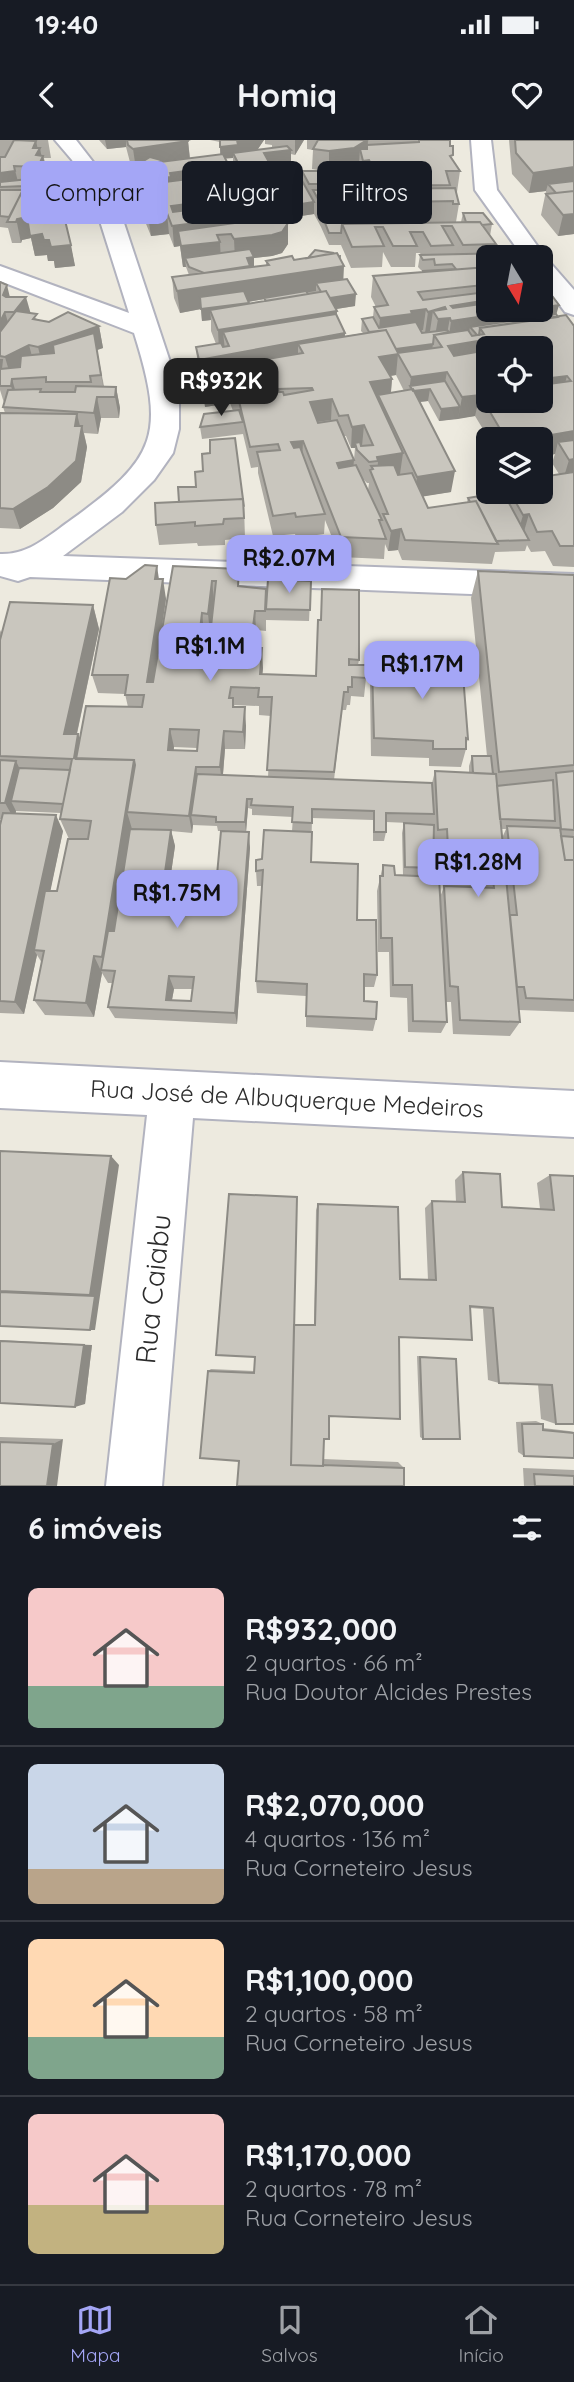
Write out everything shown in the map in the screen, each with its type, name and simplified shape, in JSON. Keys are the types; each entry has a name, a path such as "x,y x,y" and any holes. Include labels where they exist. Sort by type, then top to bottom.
{"street":[{"path":"8,570 111,505 134,485 156,458 164,432 165,396 126,254 95,180 73,147 65,140"},
{"path":"481,140 487,193 527,245"},
{"path":"0,273 145,328"},
{"path":"553,280 574,307"},
{"path":"8,570 574,586"},
{"name":"Rua José de Albuquerque Medeiros","path":"0,1085 574,1114"},
{"name":"Rua Caiabu","path":"134,1486 173,1093"}],"building":[{"path":"14,140 36,141 33,148 40,148 36,155 43,156 41,161 21,161 21,166 14,166 15,171 0,173 0,157 5,157"},
{"path":"127,140 188,140 188,141 133,149"},
{"path":"220,140 237,140 238,145 220,147"},
{"path":"318,140 367,140 354,148 329,151 313,149"},
{"path":"450,140 453,155 450,156 460,171 446,171 450,185 432,185 432,161 363,161 360,149 367,149 367,145"},
{"path":"515,140 574,140 574,167 533,173 516,153"},
{"path":"287,146 291,150 264,153 268,161 237,161 233,153"},
{"path":"223,154 226,161 182,161 182,171 170,173 171,177 168,177 168,161"},
{"path":"150,157 161,160 159,161 144,161"},
{"path":"303,171 317,171 317,184 309,184"},
{"path":"21,180 21,186 0,187 0,182"},
{"path":"182,180 182,205 171,206 173,212 182,211 182,224 188,224 172,226 168,216 168,182"},
{"path":"574,181 574,191 556,193 548,184"},
{"path":"303,182 314,202 303,204"},
{"path":"432,188 455,188 459,204 453,204 453,201 432,201"},
{"path":"0,190 21,190 9,217 0,216"},
{"path":"574,191 574,214 563,215 546,194"},
{"path":"21,193 21,218 16,222 7,222"},
{"path":"463,213 483,213 492,224 466,222"},
{"path":"480,222 496,244 463,245 452,226 442,226 453,245 431,246 423,232 410,232 417,246 393,246 383,227 375,227 384,246 352,247 342,224 432,224"},
{"path":"28,224 66,224 71,245 51,247 49,240 44,240 42,234 30,236"},
{"path":"228,224 287,224 282,232 272,235 234,239 231,234 217,235 220,242 181,246 178,231"},
{"path":"326,224 342,224 341,233 329,233"},
{"path":"250,249 254,257 247,258 250,266 204,273 189,267 185,258"},
{"path":"315,250 334,253 308,258"},
{"path":"337,253 344,266 177,291 172,277 269,265 266,261 292,256 294,260"},
{"path":"476,254 476,268 423,272 456,269 452,264 435,265 434,259 423,260 420,255"},
{"path":"476,268 476,286 418,292 423,300 476,293 476,302 451,306 453,308 476,305 476,317 451,321 450,318 438,319 433,311 446,309 445,307 380,318 374,307 388,305 373,276"},
{"path":"347,279 356,294 330,298 326,291 321,292 316,283"},
{"path":"0,282 7,285 3,295 6,297 26,297 14,312 5,312 0,322"},
{"path":"244,291 249,303 201,309 200,297"},
{"path":"306,291 308,294 266,301 264,298"},
{"path":"326,291 337,311 218,330 210,310"},
{"path":"16,311 37,314 33,319 49,322 68,312 99,326 38,347 29,345 5,357 0,356 0,332"},
{"path":"336,314 345,333 199,360 196,347 221,343 223,347 229,346 223,332"},
{"path":"566,315 574,326 574,431 553,435 553,427 499,427 491,413 553,413 553,383 571,381 567,376 553,378 553,336 476,336 476,341 448,346 454,356 476,352 476,395 462,397 447,372 411,377 398,354 379,357 392,379 370,382 403,453 377,457 378,461 369,462 357,450 355,443 360,442 361,446 373,445 364,425 352,427 348,415 339,416 332,399 310,402 318,423 337,420 354,460 337,463 339,468 356,465 382,520 379,520 386,539 341,537 303,441 291,442 294,448 300,447 325,514 296,517 295,513 273,516 257,452 280,450 278,444 250,447 238,397 234,398 229,382 203,386 201,370 303,353 298,344 386,330 398,353 442,347 434,335 468,330 472,336 484,334 480,328 520,322 553,322 553,317","holes":["312,388 313,390 284,395 278,389"]},
{"path":"373,317 379,328 416,322 422,333 449,332 434,335 433,344 396,349 386,330 369,332 362,319"},
{"path":"523,322 480,328 479,335 470,327"},
{"path":"94,333 101,375 90,376 91,382 46,382 46,377 12,379 11,386 0,386 0,360 1,369 20,367 21,356 54,353 53,345"},
{"path":"445,381 460,407 441,409 430,389 413,391 410,386"},
{"path":"76,386 116,387 115,397 97,397 94,413 3,407 8,390 75,392"},
{"path":"413,389 455,471 417,477 378,395"},
{"path":"239,410 243,422 200,427 204,414"},
{"path":"0,413 77,414 75,426 82,426 76,461 48,487 13,509 0,508"},
{"path":"235,438 243,499 179,502 178,487 196,487 195,472 203,471 202,454 210,453 210,440"},
{"path":"574,440 574,459 569,460 558,442"},
{"path":"394,465 398,475 412,473 428,508 476,501 498,544 405,540 401,529 391,531 383,514 388,514 370,470 373,469 371,466"},
{"path":"574,472 574,546 560,546 552,531 537,532 529,514 523,515 517,504 553,504 553,475"},
{"path":"243,499 244,518 224,519 223,524 195,526 195,522 156,525 155,503"},
{"path":"478,504 510,504 529,540 496,541"},
{"path":"145,565 157,566 155,579 163,579 147,682 153,682 173,566 239,569 238,586 266,589 265,611 255,611 253,627 247,627 245,648 262,648 260,674 316,676 322,589 359,590 359,660 349,659 349,665 366,665 366,678 352,677 352,687 348,687 348,692 344,692 334,772 267,770 272,697 258,697 259,688 231,687 229,698 233,698 233,707 245,707 243,732 224,731 220,767 196,767 189,816 127,812 134,760 76,759 86,706 142,707 144,695 125,695 128,675 92,675 110,578 126,579","holes":["212,581 216,581 207,663 196,663 202,613 208,614","170,729 199,730 197,751 168,750"]},
{"path":"478,571 574,575 574,765 499,772"},
{"path":"268,579 311,581 310,610 266,609"},
{"path":"10,602 93,605 64,734 78,734 74,758 134,760 102,957 94,956 86,1003 34,1000 44,951 34,950 45,891 57,891 68,839 88,839 91,821 60,819 72,759 0,756 0,640"},
{"path":"426,648 461,649 468,739 466,738 466,749 433,749 433,741 374,738 372,666 401,667 401,663 427,663"},
{"path":"472,756 491,756 493,774 473,773"},
{"path":"0,760 16,761 5,803 0,803"},
{"path":"19,768 70,770 63,804 11,801"},
{"path":"435,771 496,774 520,1022 460,1020 458,987 450,986 444,886 494,888 492,870 449,868 447,829 438,830"},
{"path":"574,771 574,830 561,829 556,773"},
{"path":"197,774 432,783 434,814 386,813 386,832 374,832 374,811 312,809 312,823 292,822 293,807 251,805 252,799 247,799 245,822 216,822 216,817 191,815"},
{"path":"553,780 555,821 500,819 497,786"},
{"path":"3,813 56,815 15,1002 0,1001 0,825"},
{"path":"404,823 434,825 433,868 405,867"},
{"path":"507,826 560,828 565,860 574,860 574,1000 526,998 524,987 517,987 510,915 517,915"},
{"path":"130,829 171,830 164,879 181,880 180,885 216,886 221,831 249,832 235,1013 108,1007 115,971 101,970 108,931 114,931","holes":["169,976 194,977 191,1001 166,1000"]},
{"path":"264,830 312,832 311,862 358,864 357,920 376,920 377,975 364,974 364,1001 377,1002 376,1019 306,1016 307,984 256,981 263,870 256,871 256,860 262,859"},
{"path":"561,836 574,837 574,860 565,860"},
{"path":"383,865 394,866 395,875 439,877 447,1022 413,1021 412,985 393,985 392,938 381,938 380,876 383,876"},
{"path":"0,1151 111,1156 90,1295 0,1291"},
{"path":"463,1172 500,1174 502,1207 554,1210 550,1175 574,1176 574,1424 556,1424 552,1385 499,1383 493,1308 470,1306 472,1340 399,1337 400,1419 329,1416 329,1439 324,1439 323,1466 291,1465 294,1325 315,1325 318,1204 398,1207 400,1279 436,1280 432,1201 465,1202"},
{"path":"229,1194 297,1197 291,1465 404,1468 404,1486 237,1486 239,1461 200,1458 208,1371 254,1373 255,1357 216,1355"},
{"path":"0,1292 95,1296 90,1330 0,1326"},
{"path":"0,1341 84,1345 75,1407 0,1403"},
{"path":"420,1357 456,1359 460,1439 423,1439"},
{"path":"522,1424 543,1424 543,1430 574,1433 574,1458 524,1456"},
{"path":"0,1442 53,1444 47,1486 0,1486"},
{"path":"534,1474 574,1476 574,1486 535,1486"}]}
